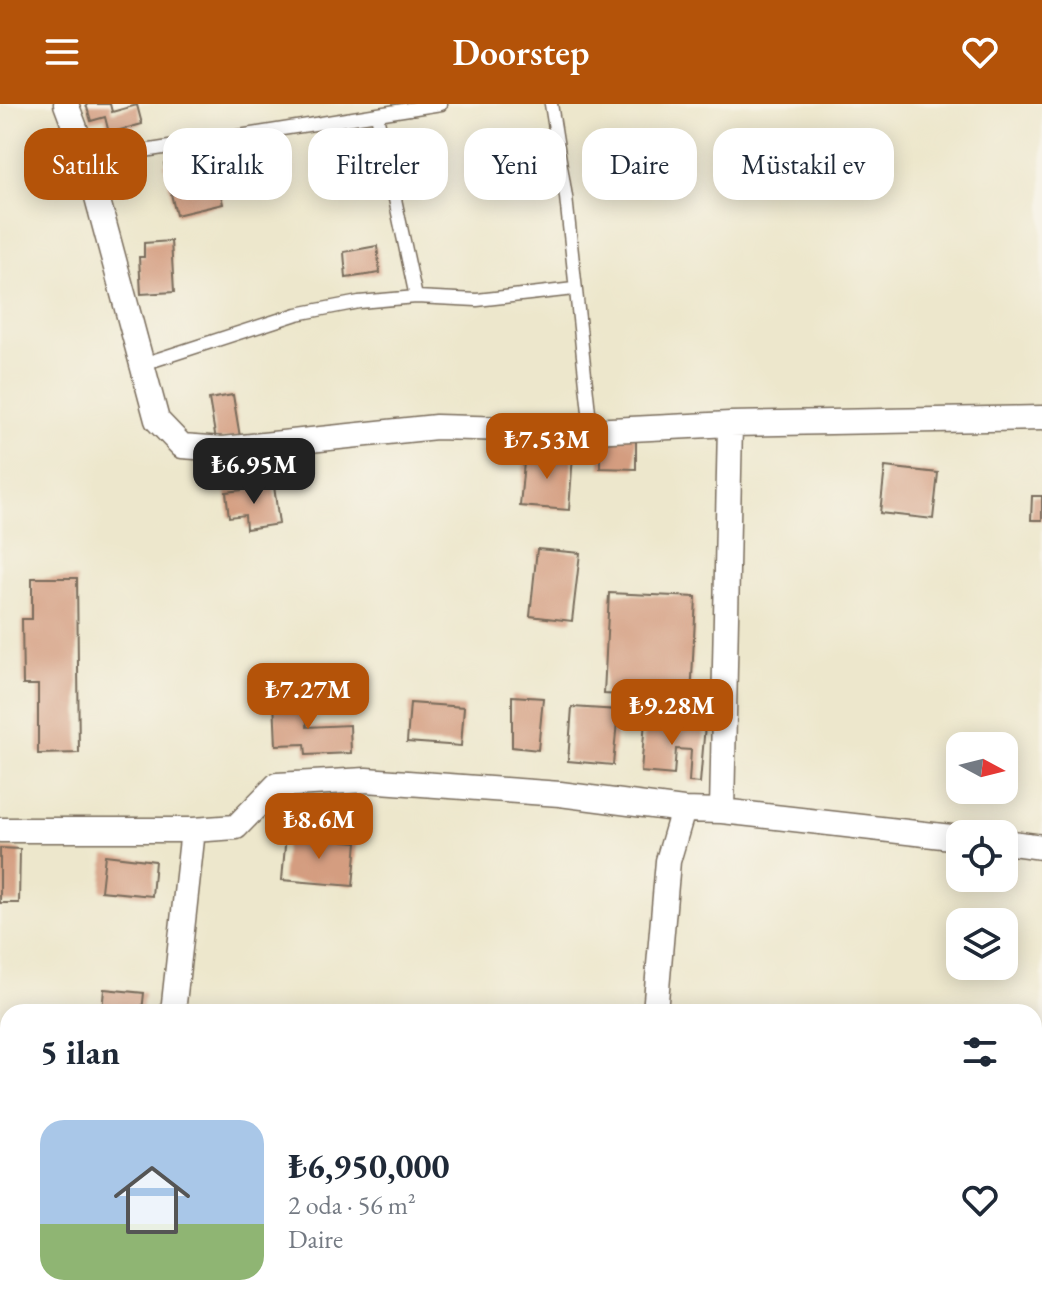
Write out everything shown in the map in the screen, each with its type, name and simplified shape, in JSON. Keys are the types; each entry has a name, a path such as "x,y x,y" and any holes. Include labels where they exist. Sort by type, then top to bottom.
{"street":[{"path":"66,104 75,128"},
{"path":"98,200 157,420 182,446 223,449 436,427 591,431 730,424 1042,418"},
{"path":"722,811 730,424"},
{"path":"0,830 193,830 236,827 277,785 366,780 560,794 683,810 722,811 946,836"},
{"path":"656,1004 668,861 683,810"},
{"path":"174,1004 193,830"},
{"path":"1018,844 1042,847"}],"lane":[{"path":"147,150 441,104"},
{"path":"551,104 566,197 591,431"},
{"path":"377,115 416,297"},
{"path":"143,364 297,314 359,302 416,297 477,300 574,289"}],"building":[{"path":"86,104 110,104 112,112 137,105 142,124 108,128 105,117 91,121"},
{"path":"172,200 222,200 223,204 176,215"},
{"path":"171,241 174,292 141,294 139,257 144,257 144,243"},
{"path":"377,246 380,273 346,278 344,252"},
{"path":"233,395 240,437 216,440 209,399"},
{"path":"600,436 636,436 636,469 600,468"},
{"path":"525,451 573,455 569,510 520,506"},
{"path":"885,467 938,473 933,519 880,513"},
{"path":"274,486 279,524 246,529 245,515 229,517 226,492"},
{"path":"1032,496 1042,496 1042,520 1031,520"},
{"path":"537,549 580,553 572,621 530,616"},
{"path":"32,578 77,578 79,753 38,754 38,685 23,685 22,619 32,619"},
{"path":"609,593 696,597 691,699 604,694"},
{"path":"512,696 543,698 538,750 512,747"},
{"path":"306,699 307,727 350,725 351,753 306,755 305,744 276,745 274,701"},
{"path":"410,703 464,707 461,746 407,742"},
{"path":"572,707 618,710 613,765 568,761"},
{"path":"645,720 705,725 700,783 689,782 691,750 676,749 674,775 641,772"},
{"path":"286,835 357,842 353,886 282,880"},
{"path":"0,848 20,849 19,903 0,903"},
{"path":"105,855 155,861 152,896 101,891"},
{"path":"104,989 144,993 143,1004 103,1004"}]}
